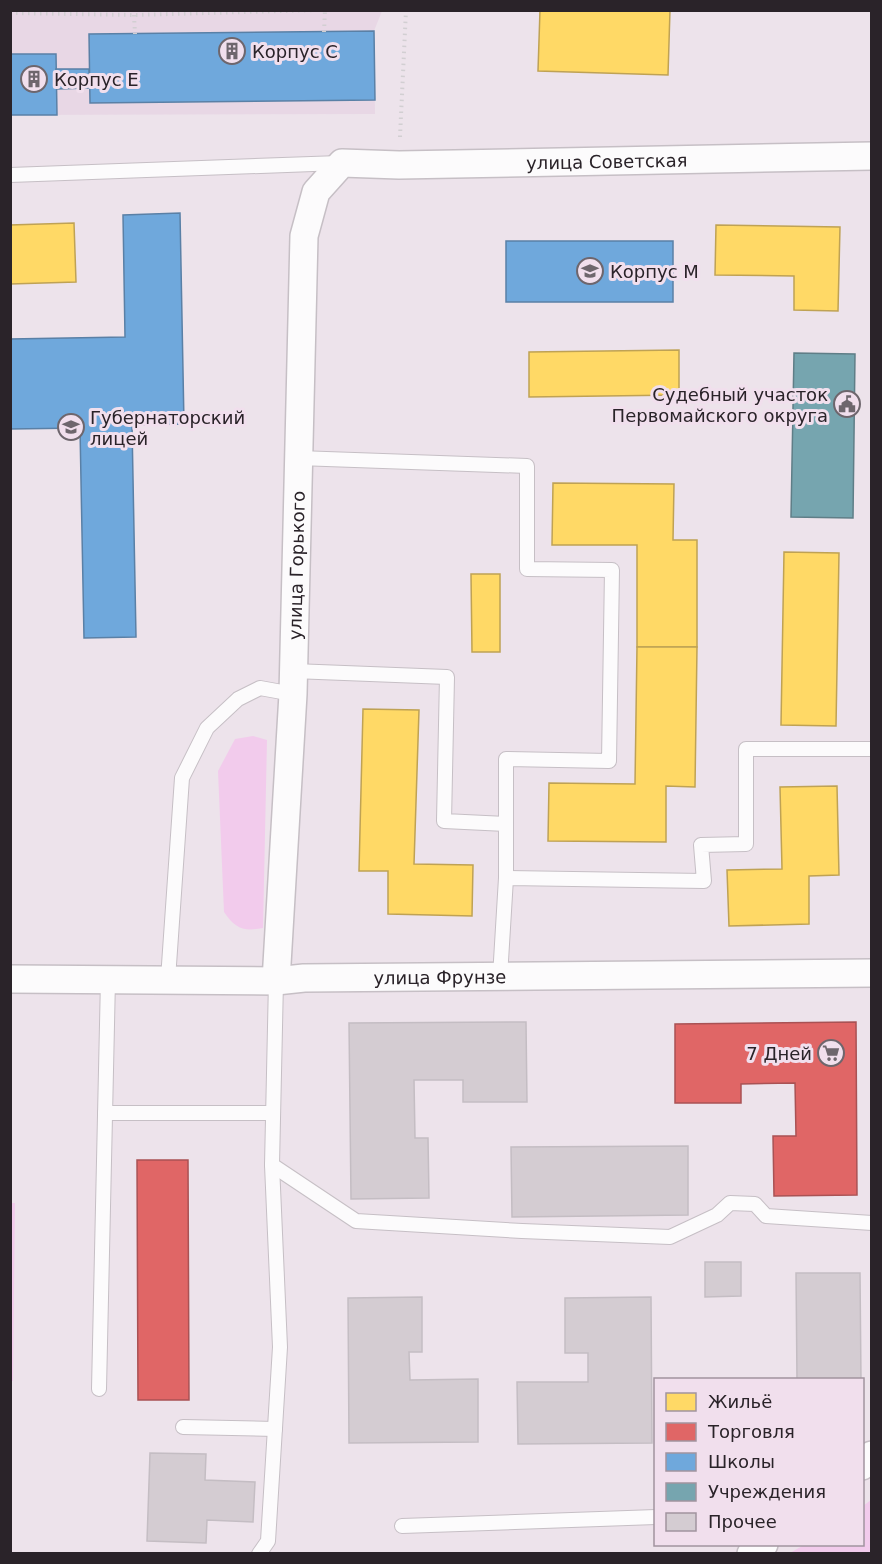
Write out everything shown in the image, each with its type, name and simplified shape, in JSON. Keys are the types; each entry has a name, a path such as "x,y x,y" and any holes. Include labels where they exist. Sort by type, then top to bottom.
{"street":[{"name":"улица Советская","path":"342,163 399,165 872,156"},
{"name":"улица Горького","path":"276,981 293,683 304,236 316,192 342,163"},
{"name":"улица Фрунзе","path":"10,979 276,981 304,978 872,974"}],"lane":[{"path":"10,175 342,163"},
{"path":"298,458 526,466 527,569 612,570 609,761 506,759 506,878 500,977"},
{"path":"168,979 182,778 207,728 238,699 260,688 293,683 447,677 444,821 506,824"},
{"path":"506,878 704,880 701,845 746,843 746,749 872,749"},
{"path":"99,1389 108,979"},
{"path":"259,1554 268,1541 280,1347 272,1166 276,981"},
{"path":"105,1113 273,1113"},
{"path":"272,1166 356,1221 670,1237 717,1215 730,1203 755,1204 766,1216 872,1223"},
{"path":"183,1427 275,1430"},
{"path":"402,1526 654,1517"}],"path":[{"path":"10,13 134,15 319,10"},
{"path":"324,32 326,10"},
{"path":"399,165 406,10"},
{"path":"134,15 135,34"}],"shaded area":[{"path":"10,11 382,11 374,31 375,114 11,115"},
{"path":"253,736 267,740 263,928 245,929 232,922 224,912 218,771 235,739"},
{"path":"11,1203 15,1203 13,1381 10,1381"},
{"path":"871,1500 871,1553 790,1553 802,1546 864,1546 864,1505"}],"building: Жильё":[{"path":"540,10 670,10 668,75 538,71"},
{"path":"74,223 76,282 10,284 10,225"},
{"path":"716,225 840,227 838,311 794,310 794,276 715,275"},
{"path":"679,350 679,395 529,397 529,352"},
{"path":"553,483 674,484 673,540 697,540 697,647 637,647 637,545 552,545"},
{"path":"784,552 839,553 836,726 781,725"},
{"path":"471,574 500,574 500,652 472,652"},
{"path":"637,647 697,647 695,787 666,786 666,842 548,841 549,783 635,784"},
{"path":"363,709 419,710 414,864 473,865 472,916 388,914 388,871 359,871"},
{"path":"837,786 839,875 809,876 809,924 729,926 727,870 782,869 780,787"}],"building: Торговля":[{"path":"856,1022 857,1195 774,1196 773,1136 796,1136 795,1083 741,1084 741,1103 675,1103 675,1024"},
{"path":"137,1160 188,1160 189,1400 138,1400"}],"building: Школы":[{"name":"Корпус С","path":"374,31 375,100 90,103 89,34"},
{"name":"Корпус Е","path":"10,54 56,54 57,115 10,115"},
{"path":"56,69 89,69 89,88 57,89"},
{"name":"Губернаторский лицей","path":"180,213 184,424 132,425 136,637 84,638 80,428 10,429 10,339 125,337 123,215"},
{"name":"Корпус M","path":"506,241 673,241 673,302 506,302"}],"building: Учреждения":[{"path":"794,353 855,354 853,518 791,517"}],"building: Прочее":[{"path":"526,1022 527,1102 463,1102 463,1080 414,1080 415,1138 428,1138 429,1198 351,1199 349,1023"},
{"path":"688,1146 688,1215 512,1217 511,1147"},
{"path":"705,1262 741,1262 741,1296 705,1297"},
{"path":"796,1273 860,1273 861,1378 797,1378"},
{"path":"422,1297 422,1352 409,1352 410,1380 478,1379 478,1442 349,1443 348,1298"},
{"path":"651,1297 652,1443 518,1444 517,1382 588,1382 588,1353 565,1353 565,1298"},
{"path":"150,1453 206,1454 205,1480 255,1482 253,1522 207,1520 206,1543 147,1541"}],"place":[{"name":"Корпус С","path":"232,51"},
{"name":"Корпус Е","path":"34,79"},
{"name":"Корпус M","path":"590,271"},
{"name":"Судебный участок Первомайского округа","path":"847,404"},
{"name":"Губернаторский лицей","path":"71,427"},
{"name":"7 Дней","path":"831,1053"}]}
